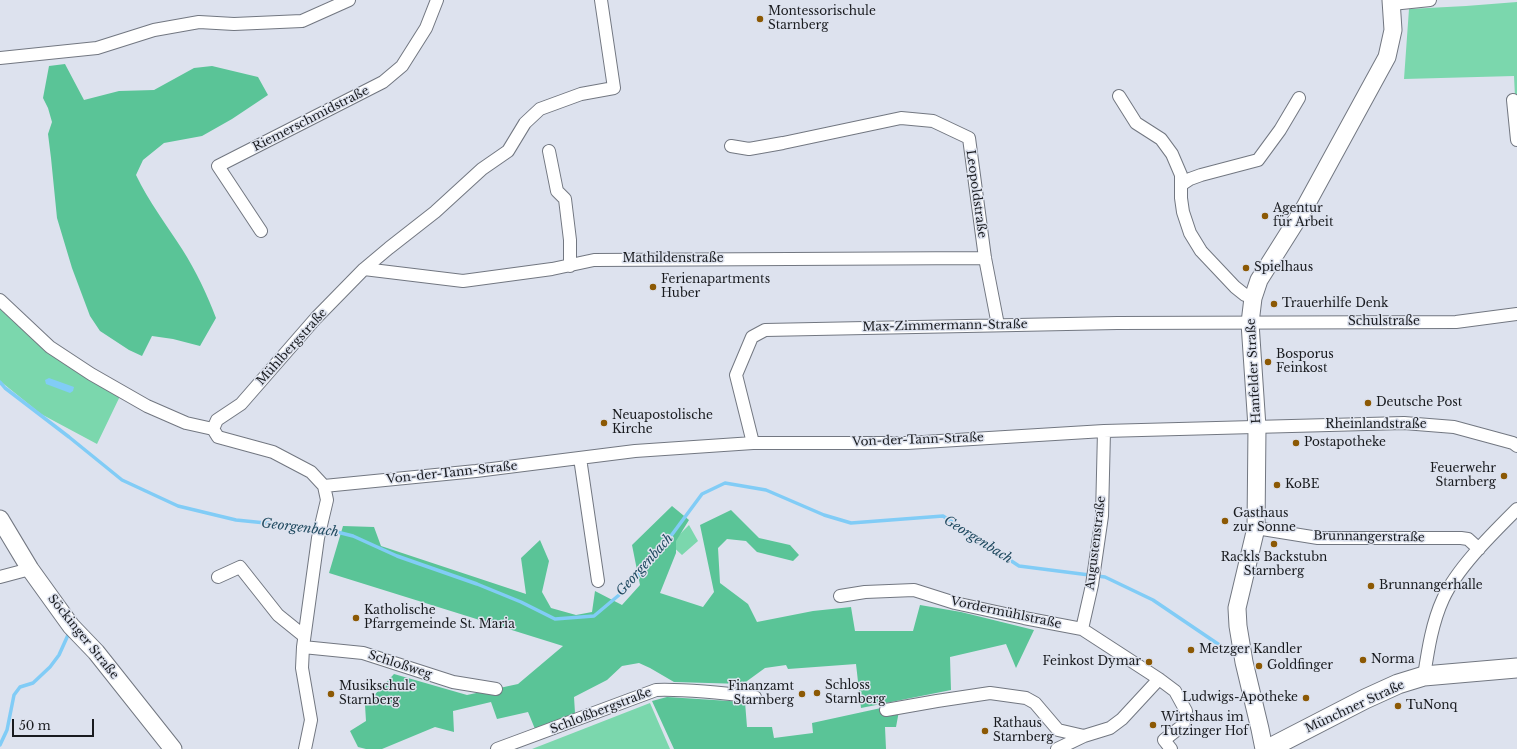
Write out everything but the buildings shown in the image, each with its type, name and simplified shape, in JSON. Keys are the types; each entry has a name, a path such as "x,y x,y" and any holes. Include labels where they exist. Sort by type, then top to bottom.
{"main road":[{"name":"Münchner Straße","path":"1268,749 1365,699 1398,684 1424,676 1517,668"}],"street":[{"path":"0,58 97,48 154,30 199,22 234,24 302,21 349,0"},
{"name":"Riemerschmidstraße","path":"261,231 218,166 383,82 402,66 426,28 437,0"},
{"name":"Mühlbergstraße","path":"213,429 218,420 241,404 316,318 364,269 435,212 482,169 508,151 525,123 540,109 581,94 614,88 601,0"},
{"path":"1391,2 1430,0"},
{"name":"Hanfelder Straße","path":"1264,749 1244,662 1237,620 1237,608 1256,528 1257,427 1250,323 1253,298 1260,280 1305,207 1387,56 1393,30 1391,2"},
{"path":"1120,96 1136,122 1161,139 1172,154 1181,175 1182,212 1190,233 1197,245 1235,287 1245,296 1253,298"},
{"path":"1181,185 1190,179 1201,175 1258,160 1280,130 1299,98"},
{"path":"1513,100 1517,140"},
{"name":"Leopoldstraße","path":"731,146 749,149 901,118 933,121 969,138 985,258 998,325"},
{"path":"549,151 557,192 565,199 570,240 570,266"},
{"name":"Mathildenstraße","path":"364,269 463,281 570,266 594,260 985,258"},
{"path":"0,300 50,348 91,374 154,409 186,423 213,429 218,436 273,452 312,472 324,486 327,500 318,538 303,641 303,674 311,720 305,749"},
{"name":"Schulstraße","path":"1250,323 1456,322 1517,314"},
{"name":"Max-Zimmermann-Straße","path":"753,443 736,375 752,337 765,330 1117,323 1250,323"},
{"name":"Rheinlandstraße","path":"1257,427 1404,423 1454,427 1513,443 1517,446"},
{"name":"Von-der-Tann-Straße","path":"324,486 476,471 635,451 753,443 907,443 1104,431 1257,427"},
{"name":"Augustenstraße","path":"1082,629 1092,586 1102,516 1104,431"},
{"path":"580,458 598,581"},
{"path":"1424,676 1428,649 1437,614 1452,582 1479,549 1517,509"},
{"name":"Söckinger Straße","path":"0,519 30,570 71,626 96,652 173,749"},
{"name":"Brunnangerstraße","path":"1256,528 1318,538 1461,538 1468,540 1479,549"},
{"path":"218,577 240,567 278,615 303,641"},
{"path":"0,577 30,570"},
{"name":"Vordermühlstraße","path":"840,596 865,592 914,590 956,602 1024,618 1082,629 1159,678 1175,691 1186,711 1186,717 1182,726 1164,740 1171,749"},
{"name":"Schloßweg","path":"303,641 362,653 453,682 496,689"},
{"path":"1057,749 1084,736 1110,728 1122,719 1159,678"},
{"name":"Schloßbergstraße","path":"497,749 656,690 681,690 755,697"},
{"path":"886,710 990,693 1026,698 1035,703 1058,730 1084,736"}],"green space":[{"path":"1517,2 1517,97 1515,97 1514,76 1404,79 1409,9"},
{"path":"65,64 84,100 119,91 154,90 194,68 212,66 258,77 268,95 232,119 202,136 164,143 143,160 136,175 152,204 192,266 205,291 216,318 200,346 173,339 152,336 142,356 129,350 100,331 90,316 72,268 57,218 48,134 52,122 43,98 49,66"},
{"path":"0,300 50,347 122,392 97,444 41,414 0,381"},
{"path":"672,506 689,520 676,541 676,553 660,593 703,607 714,592 700,525 731,510 759,538 790,545 799,555 793,561 757,552 746,541 727,539 718,548 720,583 748,604 757,622 813,611 851,607 855,631 913,631 920,605 961,612 1034,630 1016,668 1006,644 950,657 951,690 861,708 856,664 788,669 786,665 765,668 743,684 674,682 639,663 622,666 607,680 574,697 575,713 535,729 528,712 497,719 491,702 453,711 454,732 435,727 382,749 366,749 358,747 350,731 366,721 365,705 394,674 467,695 518,684 563,646 329,573 343,526 374,527 381,546 526,594 521,558 540,540 549,561 542,592 551,608 576,615 592,612 595,591 622,605 640,585 632,545"},
{"path":"689,525 698,541 682,555 670,544"},
{"path":"667,697 745,702 747,727 772,727 774,738 813,733 812,723 881,708 899,711 896,727 885,727 886,749 674,749 652,701"},
{"path":"650,703 670,749 532,749"}],"water":[{"path":"49,378 74,387 73,391 70,393 46,384 45,380"}],"waterway":[{"name":"Georgenbach","path":"0,382 5,388 122,480 178,506 236,520 325,529 353,536 397,556 477,584 521,602 555,619 594,616 625,590 662,548 702,494 725,483 766,490 824,515 851,523 943,516 1019,566 1105,577 1153,600 1221,646"},
{"path":"0,745 7,730 14,695 20,687 33,683 50,667 59,655 68,635"}],"place":[{"name":"Montessorischule Starnberg","path":"760,19"},
{"name":"Agentur für Arbeit","path":"1265,216"},
{"name":"Spielhaus","path":"1246,268"},
{"name":"Ferienapartments Huber","path":"653,287"},
{"name":"Trauerhilfe Denk","path":"1274,304"},
{"name":"Bosporus Feinkost","path":"1268,362"},
{"name":"Deutsche Post","path":"1368,403"},
{"name":"Neuapostolische Kirche","path":"604,423"},
{"name":"Postapotheke","path":"1296,443"},
{"name":"Feuerwehr Starnberg","path":"1504,476"},
{"name":"KoBE","path":"1277,485"},
{"name":"Gasthaus zur Sonne","path":"1225,521"},
{"name":"Rackls Backstubn Starnberg","path":"1274,544"},
{"name":"Brunnangerhalle","path":"1371,586"},
{"name":"Katholische Pfarrgemeinde St. Maria","path":"356,618"},
{"name":"Metzger Kandler","path":"1191,650"},
{"name":"Norma","path":"1363,660"},
{"name":"Feinkost Dymar","path":"1149,662"},
{"name":"Goldfinger","path":"1259,666"},
{"name":"Schloss Starnberg","path":"817,693"},
{"name":"Musikschule Starnberg","path":"331,694"},
{"name":"Finanzamt Starnberg","path":"802,694"},
{"name":"Ludwigs-Apotheke","path":"1306,698"},
{"name":"TuNonq","path":"1398,706"},
{"name":"Wirtshaus im Tutzinger Hof","path":"1153,725"},
{"name":"Rathaus Starnberg","path":"985,731"}]}
